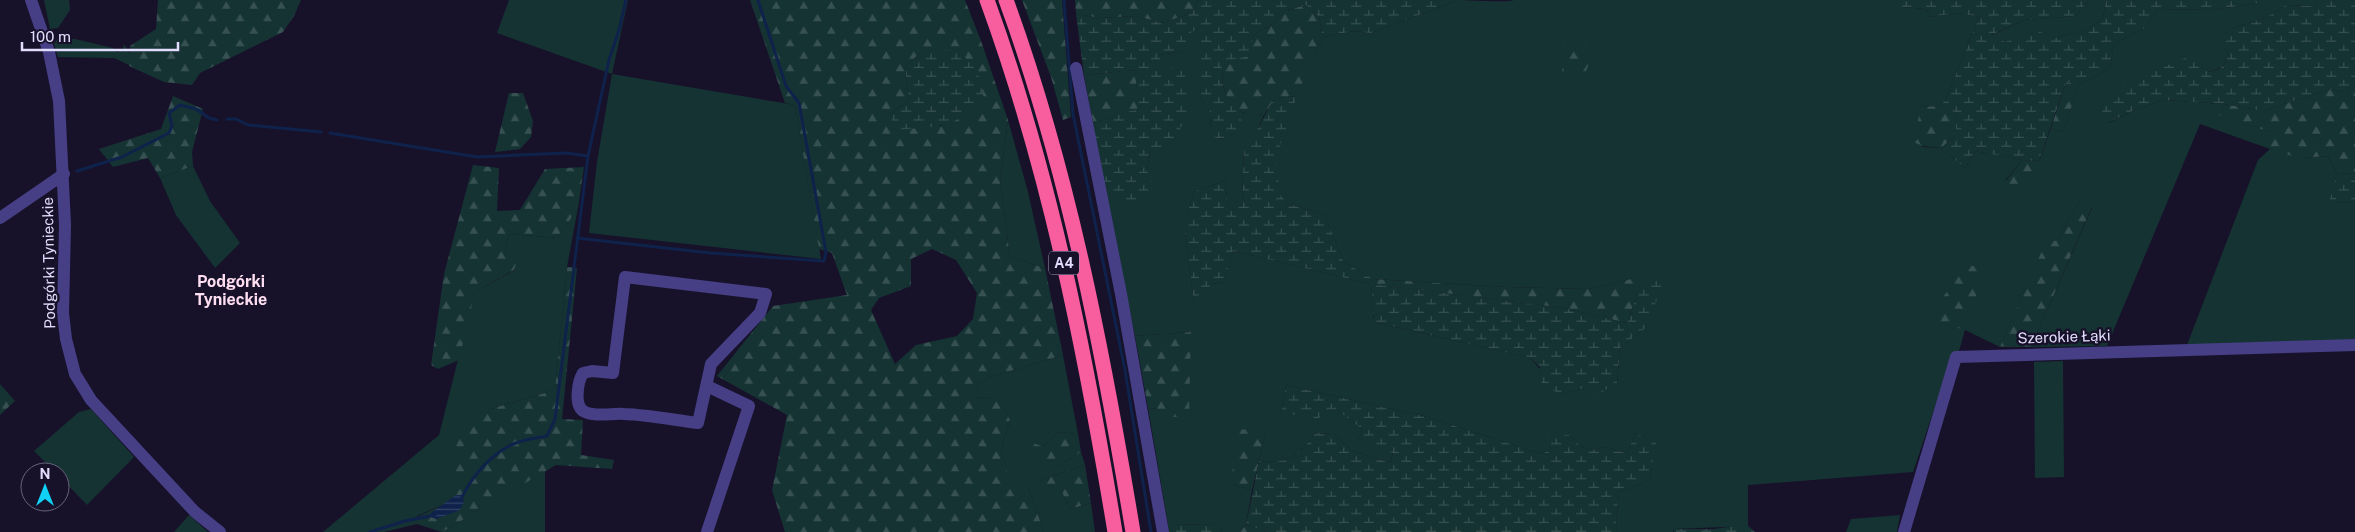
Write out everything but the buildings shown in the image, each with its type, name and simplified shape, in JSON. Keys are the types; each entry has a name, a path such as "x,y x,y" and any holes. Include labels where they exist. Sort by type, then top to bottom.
{"highway":[{"name":"A4","path":"986,0 1023,105 1057,230 1086,366 1115,532"},
{"name":"A4","path":"1006,0 1051,138 1075,229 1096,328 1133,532"}],"street":[{"name":"Podgórki Tynieckie","path":"31,0 49,52 57,92 64,174 63,313 66,340 75,374 91,400 195,512 220,532"},
{"path":"1076,68 1122,294 1163,532"},
{"path":"0,218 64,174"},
{"path":"624,276 766,294 760,313 712,364 707,386 698,423 630,414 587,413 580,408 578,400 580,379 583,373 592,371 613,374 624,276"},
{"name":"Szerokie Łąki","path":"1904,532 1956,357 2355,346"},
{"path":"707,386 749,406 707,532"}],"green space":[{"path":"44,0 69,0 70,10 58,28 50,29"},
{"path":"158,0 301,0 294,16 283,32 200,73 192,85 164,82 129,66 130,46 156,29"},
{"path":"509,0 628,0 612,74 497,33"},
{"path":"750,0 965,0 1008,120 1000,178 1010,257 1045,268 1063,355 990,377 975,387 975,397 997,401 1010,420 1001,450 1011,486 1028,487 1044,532 785,532 772,490 787,415 717,376 773,306 847,295 832,253 819,249 795,105 785,103","holes":["921,52 942,126 890,114 909,101 905,67","932,249 956,260 977,293 973,319 957,336 916,345 895,364 871,310 879,298 911,286 911,259"]},
{"path":"1022,0 1062,0 1071,117 1063,120 1051,77"},
{"path":"1075,0 1198,0 1192,13 1162,23 1136,16 1100,18 1076,14"},
{"path":"1198,0 1459,0 1371,33 1353,31 1323,37 1319,17 1306,5 1279,12 1276,22 1252,36 1252,56 1222,61 1222,77 1227,97 1243,113 1239,130 1225,139 1211,137 1210,112 1200,97 1200,28 1190,33 1182,51 1160,55 1161,71 1182,65 1189,92 1188,109 1174,139 1162,152 1150,152 1147,170 1152,182 1140,206 1104,191 1093,123 1137,109 1136,70 1084,75 1076,14 1100,18 1136,16 1162,23 1192,13"},
{"path":"1459,0 1902,0 1902,7 1926,9 1930,17 1960,13 1979,17 1945,101 1939,106 1921,107 1923,147 1941,148 1965,168 1975,151 2022,160 2005,181 2042,165 2039,161 2051,128 2063,132 2079,85 2110,68 2114,44 2145,28 2158,9 2212,10 2258,3 2257,0 2318,0 2313,6 2286,5 2265,18 2230,29 2215,41 2227,50 2226,62 2218,69 2209,72 2201,67 2136,81 2115,89 2109,123 2134,110 2164,100 2224,104 2220,115 2270,132 2299,158 2328,156 2337,174 2330,203 2355,202 2355,341 2187,345 2258,160 2270,149 2200,124 2107,346 2031,347 2092,208 2079,202 2057,240 2045,245 2000,347 1965,330 1959,351 1952,356 1913,472 1748,485 1748,526 1673,529 1673,532 1617,532 1619,492 1650,480 1655,443 1636,433 1627,453 1607,447 1591,450 1582,447 1569,435 1549,434 1551,450 1541,454 1428,417 1286,385 1281,413 1337,410 1362,429 1359,441 1393,452 1390,463 1351,450 1334,434 1315,433 1304,447 1292,457 1278,461 1259,461 1266,432 1230,484 1252,490 1246,525 1240,532 1222,532 1217,525 1168,524 1148,408 1159,409 1191,332 1135,336 1104,191 1140,205 1156,112 1160,55 1182,51 1189,33 1200,28 1200,97 1210,112 1211,137 1225,139 1238,130 1243,113 1264,115 1253,138 1244,147 1242,206 1228,206 1225,181 1195,191 1186,214 1189,230 1185,233 1194,302 1212,284 1224,282 1233,251 1371,284 1374,322 1530,358 1563,394 1584,388 1617,383 1620,348 1647,327 1635,278 1589,289 1505,287 1373,279 1344,262 1324,214 1288,204 1275,190 1277,186 1276,156 1285,125 1323,37 1353,31 1371,33"},
{"path":"1902,0 2089,0 2076,16 2024,20 1991,35 2005,42 2035,30 2055,38 2089,29 2103,18 2106,0 2257,0 2258,3 2212,10 2158,9 2145,28 2114,44 2110,68 2079,85 2066,82 2039,161 2022,160 1975,151 1965,168 1941,148 1955,136 1957,113 1939,106 1945,101 1979,17 1960,13 1930,17 1926,9 1902,7"},
{"path":"2089,0 2106,0 2103,18 2089,29 2055,38 2035,31 2005,42 1990,36 2024,20 2076,16"},
{"path":"2318,0 2355,0 2355,94 2330,89 2263,111 2224,104 2164,100 2134,110 2108,123 2102,112 2115,89 2179,60 2196,55 2201,67 2209,72 2218,69 2226,62 2227,50 2214,41 2230,29 2265,18 2286,5 2313,6"},
{"path":"1306,5 1319,17 1323,37 1297,96 1275,98 1264,115 1246,114 1237,109 1227,98 1222,76 1222,61 1252,36 1276,22 1279,12"},
{"path":"58,38 66,43 70,39 75,39 113,48 117,52 123,49 124,44 140,70 114,58 58,57 54,44"},
{"path":"1564,43 1595,48 1583,79 1562,74"},
{"path":"957,50 977,69 984,99 964,116 943,125 895,130 890,114 909,101 905,67 921,52"},
{"path":"1136,70 1138,109 1093,123 1084,75"},
{"path":"612,74 795,105 821,259 589,233 597,162"},
{"path":"2066,82 2079,85 2063,132 2051,128"},
{"path":"2330,89 2355,94 2355,173 2337,174 2328,156 2299,158 2270,149 2270,132 2219,115 2224,104 2263,111"},
{"path":"509,93 523,93 533,121 531,137 520,149 495,152"},
{"path":"173,96 203,109 192,152 193,166 160,178 148,158 113,167 99,149 161,129"},
{"path":"1297,96 1276,158 1279,183 1276,190 1288,204 1324,214 1344,262 1373,279 1372,284 1564,308 1627,323 1643,278 1664,279 1647,327 1620,348 1617,383 1595,396 1584,388 1563,394 1542,387 1540,367 1530,358 1374,322 1371,284 1233,251 1224,282 1212,284 1194,303 1185,233 1188,230 1186,214 1195,191 1225,181 1228,206 1242,206 1244,147 1253,136 1275,98"},
{"path":"1939,106 1957,113 1955,136 1941,148 1923,146 1913,142 1921,107"},
{"path":"1008,120 1028,192 1045,268 1010,257 1000,178"},
{"path":"2022,160 2039,161 2043,165 2036,184 2015,193 2005,182"},
{"path":"473,165 499,168 497,211 520,210 545,169 584,167 578,208 558,238 510,234 504,252 519,255 514,270 475,292 459,360 438,369 431,365 444,274"},
{"path":"193,166 210,201 240,243 215,268 176,215 160,178"},
{"path":"2355,173 2355,202 2329,203 2337,174"},
{"path":"2079,202 2092,207 2031,347 2000,347 2045,244 2057,240"},
{"path":"578,208 567,267 555,390 487,410 455,472 451,501 417,516 417,524 384,532 323,532 439,435 475,292 515,270 504,252 510,234 558,238"},
{"path":"1987,264 1965,330 1941,323 1938,304 1965,267"},
{"path":"567,267 577,268 562,419 583,420 581,455 614,460 612,469 556,465 442,532 417,524 417,517 451,501 458,430 487,410 555,390"},
{"path":"1635,278 1643,278 1627,323 1564,308 1371,284 1373,279 1505,287 1589,289"},
{"path":"1191,332 1189,416 1163,418 1159,409 1148,408 1135,336"},
{"path":"1063,355 1078,434 1058,432 1043,447 1056,467 1081,452 1085,465 1042,480 1061,490 1070,509 1091,503 1095,532 1044,532 1028,487 1011,487 1001,450 1010,420 1007,414 997,402 988,398 975,397 975,387 990,377"},
{"path":"2063,361 2064,477 2035,478 2034,362"},
{"path":"0,384 15,401 0,415"},
{"path":"1286,385 1428,417 1541,454 1551,450 1548,433 1569,435 1582,447 1591,450 1607,447 1627,453 1636,433 1656,443 1650,480 1619,492 1617,532 1267,532 1246,525 1259,461 1278,461 1292,457 1304,447 1315,433 1334,434 1351,450 1390,463 1393,453 1359,441 1362,429 1337,410 1326,411 1318,419 1281,413"},
{"path":"91,409 134,457 87,505 70,487 70,462 45,462 34,451 79,412"},
{"path":"1240,429 1266,432 1252,490 1230,484"},
{"path":"1058,432 1078,434 1081,452 1056,467 1025,450 1026,440 1043,447"},
{"path":"1085,465 1091,503 1070,509 1061,490 1043,488 1042,480"},
{"path":"545,471 545,532 442,532"},
{"path":"189,515 208,532 174,532"},
{"path":"1900,515 1897,532 1846,532 1851,519"},
{"path":"1168,524 1217,525 1222,532 1169,532"},
{"path":"1246,525 1267,532 1240,532"},
{"path":"1742,525 1748,526 1755,532 1674,532 1673,529 1714,529"}],"water":[{"path":"456,495 462,495 464,502 460,510 436,519 431,517 431,513"}],"waterway":[{"path":"461,499 477,474 499,452 516,443 547,436 555,419 588,156 609,60 626,0"},
{"path":"577,238 710,253 824,261 826,252 799,103 786,86 758,0"},
{"path":"1064,0 1073,114 1125,370 1151,532"},
{"path":"77,171 122,157 169,133 172,126 169,113 180,105 196,109 209,118 217,120"},
{"path":"227,119 236,119 248,125 321,132"},
{"path":"330,133 477,157 566,153 588,156"},
{"path":"370,532 405,521 435,515"}],"district":[{"name":"Podgórki Tynieckie","path":"231,290"}]}
